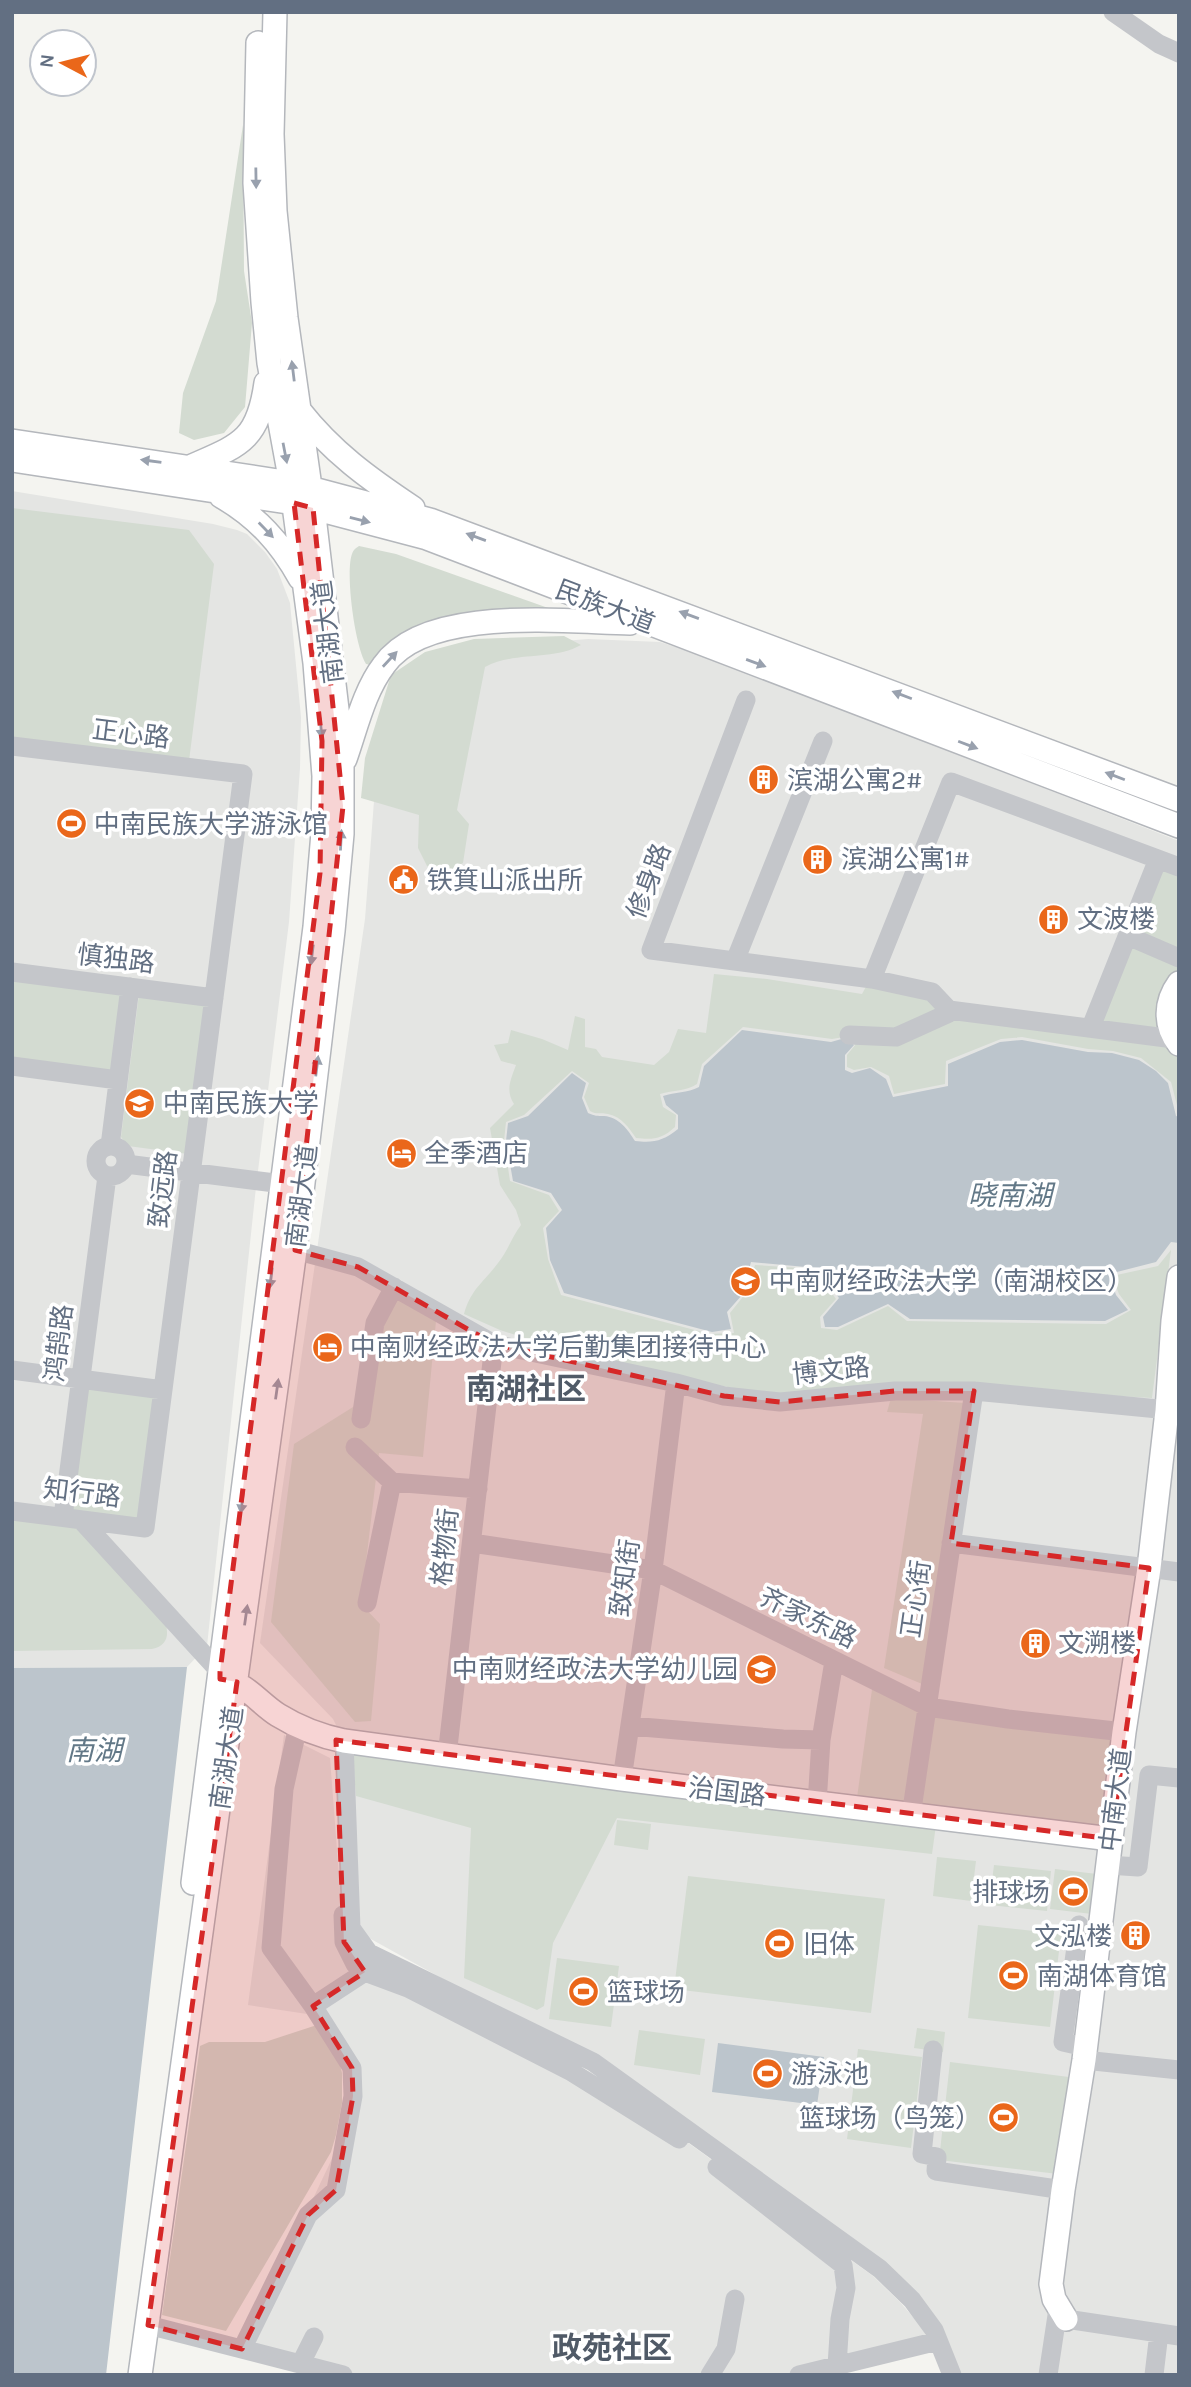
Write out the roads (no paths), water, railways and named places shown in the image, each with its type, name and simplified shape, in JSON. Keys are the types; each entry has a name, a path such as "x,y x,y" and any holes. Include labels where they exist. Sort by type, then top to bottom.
{"main road":[{"name":"南湖大道","path":"127,2375 226,1678 295,1250 336,908 343,806 342,765 302,495 269,363 255,183 260,12"},
{"name":"南湖大道","path":"141,2375 226,1678 282,1184 315,928 324,805 316,676 304,587 298,408 275,211 272,107 275,12"},
{"path":"190,467 234,447 253,429 261,412 269,363"},
{"path":"298,408 352,466 430,520"},
{"name":"民族大道","path":"12,441 190,467 302,495 430,520 1179,800"},
{"name":"民族大道","path":"12,460 211,490 302,495 427,538 1179,826"},
{"path":"211,490 237,505 269,532 285,553 304,587"},
{"path":"342,765 376,676 395,652 422,635 481,623 646,623"},
{"path":"1177,1042 1169,1025 1168,1009 1172,993 1179,983"},
{"name":"中南大道","path":"1062,2314 1051,2284 1085,2053 1124,1732 1173,1411 1173,1321 1179,1277"},
{"name":"治国路","path":"226,1678 276,1714 298,1726 311,1733 340,1740 622,1779 1111,1839"}],"street":[{"path":"1113,12 1159,44 1179,53"},
{"name":"修身路","path":"746,700 651,950 872,979 933,992 949,1010 1091,1027 1177,1042"},
{"path":"735,961 823,740"},
{"name":"正心路","path":"12,746 243,774"},
{"name":"致远路","path":"145,1528 243,774"},
{"path":"872,979 951,782 1179,867"},
{"path":"1091,1027 1158,859"},
{"path":"1128,936 1179,958"},
{"name":"慎独路","path":"12,972 214,998"},
{"path":"110,1146 130,987"},
{"path":"849,1035 896,1037 949,1013"},
{"path":"12,1066 118,1080"},
{"path":"116,1146 124,1152 127,1164 118,1175 107,1176 99,1170 96,1160 101,1150 116,1146"},
{"path":"127,1164 282,1184"},
{"name":"鸿鹄路","path":"72,1519 81,1379 107,1176"},
{"name":"博文路","path":"295,1250 358,1267 494,1344 724,1396 780,1402 895,1391 974,1391 1173,1411"},
{"path":"361,1419 374,1323 394,1287"},
{"name":"格物街","path":"447,1756 494,1344"},
{"path":"12,1370 163,1390"},
{"name":"致知街","path":"622,1779 653,1570 676,1383"},
{"name":"正心街","path":"911,1816 974,1391"},
{"path":"355,1447 392,1482 478,1489"},
{"path":"368,1603 392,1482"},
{"name":"知行路","path":"12,1511 145,1528"},
{"path":"72,1519 226,1678"},
{"name":"齐家东路","path":"472,1543 653,1570 928,1707 1124,1732"},
{"path":"951,1543 1179,1572"},
{"path":"817,1804 821,1740 834,1661"},
{"path":"242,2349 308,2215 336,2190 353,2096 352,2068 313,2006 271,1948 284,1789 298,1726"},
{"path":"630,1726 821,1740"},
{"path":"340,1740 334,1774 344,1942 355,1964 365,1972 408,1988 570,2071 618,2100 692,2148 843,2265 846,2288 837,2365"},
{"path":"340,1740 351,1928 369,1953 593,2062 880,2269 912,2300 934,2330 952,2375"},
{"path":"1108,1865 1138,1867 1149,1775 1179,1779"},
{"path":"1079,1925 1063,2042 1085,2053 1179,2070"},
{"path":"313,2006 365,1972"},
{"path":"933,2050 922,2154 937,2157 936,2171 1063,2190"},
{"path":"710,2375 726,2348 735,2299"},
{"path":"1048,2375 1062,2314 1179,2336"},
{"path":"148,2325 342,2375"},
{"path":"1154,2375 1159,2333"},
{"path":"301,2363 314,2337"},
{"path":"799,2375 938,2341"}],"water":[{"name":"晓南湖","path":"742,1030 831,1042 845,1038 854,1045 845,1055 845,1070 852,1073 870,1068 886,1079 893,1097 948,1086 948,1064 1000,1042 1022,1040 1088,1052 1112,1053 1139,1060 1168,1083 1176,1116 1179,1117 1179,1243 1171,1242 1156,1262 1109,1274 1116,1295 1128,1310 1105,1321 910,1319 888,1304 838,1327 825,1327 823,1317 839,1298 817,1268 751,1262 742,1295 727,1312 731,1329 712,1332 564,1293 550,1260 546,1228 562,1210 551,1193 513,1181 506,1141 508,1123 528,1116 572,1073 586,1083 582,1098 588,1113 619,1121 635,1141 663,1139 678,1129 678,1115 666,1105 663,1096 699,1087 704,1066"},
{"name":"南湖","path":"187,1667 106,2375 12,2375 12,1668"},
{"name":"游泳池","path":"718,2043 824,2057 817,2105 712,2092"}],"place":[{"name":"滨湖公寓2#","path":"764,780"},
{"name":"中南民族大学游泳馆","path":"71,824"},
{"name":"滨湖公寓1#","path":"818,859"},
{"name":"铁箕山派出所","path":"404,880"},
{"name":"文波楼","path":"1054,919"},
{"name":"中南民族大学","path":"140,1103"},
{"name":"全季酒店","path":"401,1153"},
{"name":"中南财经政法大学（南湖校区）","path":"746,1281"},
{"name":"中南财经政法大学后勤集团接待中心","path":"327,1347"},
{"name":"文溯楼","path":"1035,1643"},
{"name":"中南财经政法大学幼儿园","path":"761,1669"},
{"name":"排球场","path":"1073,1892"},
{"name":"文泓楼","path":"1135,1936"},
{"name":"旧体","path":"780,1944"},
{"name":"南湖体育馆","path":"1014,1976"},
{"name":"篮球场","path":"584,1992"},
{"name":"游泳池","path":"768,2074"},
{"name":"篮球场（鸟笼）","path":"1004,2118"}],"district":[{"name":"南湖社区","path":"526,1389"},
{"name":"政苑社区","path":"612,2348"}]}
